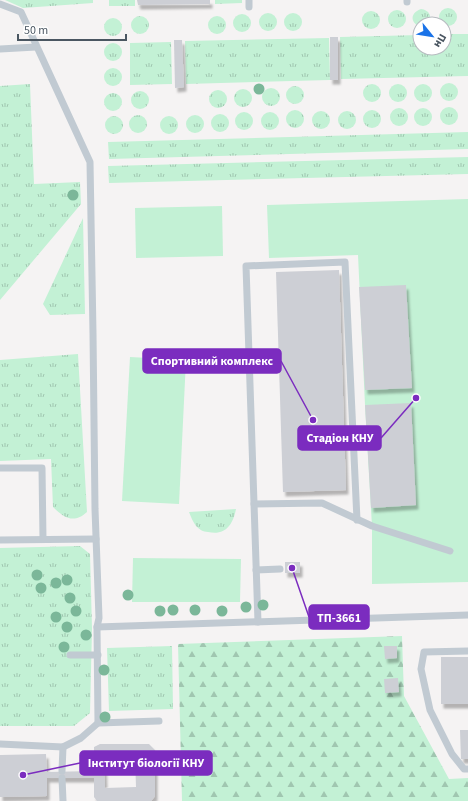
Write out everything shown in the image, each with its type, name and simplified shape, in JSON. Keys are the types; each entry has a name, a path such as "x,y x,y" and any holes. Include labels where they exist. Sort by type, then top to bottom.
{"lane":[{"path":"0,4 21,12 90,162 96,539 99,618 97,627 98,723"},
{"path":"0,49 36,47"},
{"path":"258,622 246,266 346,262 357,520"},
{"path":"0,468 42,468 43,539"},
{"path":"254,504 322,504 372,526 450,551"},
{"path":"0,540 96,539"},
{"path":"256,570 280,569"},
{"path":"97,627 468,615"},
{"path":"468,651 424,652 421,669 430,710 452,754 464,769 468,769"},
{"path":"70,655 98,655"},
{"path":"0,744 63,747 81,738 98,723 159,721"},
{"path":"63,747 63,801"}],"green space":[{"path":"5,0 93,0 93,3 23,8"},
{"path":"109,0 135,0 135,6 109,6"},
{"path":"215,0 242,0 242,3 215,4"},
{"path":"448,8 456,14 456,20 452,24 452,16 439,16 442,11"},
{"path":"421,9 424,10 428,12 430,16 413,16"},
{"path":"397,10 403,13 406,19 403,25 397,28 391,25 388,19 391,13"},
{"path":"371,11 377,14 380,20 377,26 371,29 365,26 362,20 365,14"},
{"path":"268,13 274,16 277,22 274,28 268,31 262,28 259,22 262,16"},
{"path":"293,13 299,16 302,22 299,28 293,31 287,28 284,22 287,16"},
{"path":"242,14 248,17 251,23 248,29 242,32 236,29 233,23 236,17"},
{"path":"140,16 146,19 149,25 146,31 140,34 134,31 131,25 134,19"},
{"path":"217,16 223,19 226,25 223,31 217,34 211,31 208,25 211,19"},
{"path":"113,18 119,21 122,27 119,33 113,36 107,33 104,27 107,21"},
{"path":"452,34 468,34 468,76 341,79 340,37 412,35 412,56 452,56"},
{"path":"329,38 330,80 186,84 185,41"},
{"path":"171,42 172,84 130,85 130,43"},
{"path":"113,43 119,46 122,52 119,58 113,61 107,58 104,52 107,46"},
{"path":"113,68 119,71 122,77 119,83 113,86 107,83 104,77 107,71"},
{"path":"449,83 455,86 458,92 455,98 449,101 443,98 440,92 443,86"},
{"path":"30,84 34,184 80,182 81,204 0,300 0,86"},
{"path":"372,84 378,87 381,93 378,99 372,102 366,99 363,93 366,87"},
{"path":"398,84 404,87 407,93 404,99 398,102 392,99 389,93 392,87"},
{"path":"423,84 429,87 432,93 429,99 423,102 417,99 414,93 417,87"},
{"path":"295,86 301,89 304,95 301,101 295,104 289,101 286,95 289,89"},
{"path":"271,88 277,91 280,97 277,103 271,106 265,103 262,97 265,91"},
{"path":"243,89 249,92 252,98 249,104 243,107 237,104 234,98 237,92"},
{"path":"218,90 224,93 227,99 224,105 218,108 212,105 209,99 212,93"},
{"path":"140,91 146,94 149,100 146,106 140,109 134,106 131,100 134,94"},
{"path":"113,93 119,96 122,102 119,108 113,111 107,108 104,102 107,96"},
{"path":"449,107 455,110 458,116 455,122 449,125 443,122 440,116 443,110"},
{"path":"399,108 405,111 408,117 405,123 399,126 393,123 390,117 393,111"},
{"path":"423,108 429,111 432,117 429,123 423,126 417,123 414,117 417,111"},
{"path":"295,110 301,113 304,119 301,125 295,128 289,125 286,119 289,113"},
{"path":"372,110 378,113 381,119 378,125 372,128 366,125 363,119 366,113"},
{"path":"321,111 327,114 330,120 327,126 321,129 315,126 312,120 315,114"},
{"path":"347,111 353,114 356,120 353,126 347,129 341,126 338,120 341,114"},
{"path":"244,112 250,115 253,121 250,127 244,130 238,127 235,121 238,115"},
{"path":"270,112 276,115 279,121 276,127 270,130 264,127 261,121 264,115"},
{"path":"220,114 226,117 229,123 226,129 220,132 214,129 211,123 214,117"},
{"path":"138,115 144,118 147,124 144,130 138,133 132,130 129,124 132,118"},
{"path":"195,115 201,118 204,124 201,130 195,133 189,130 186,124 189,118"},
{"path":"114,116 120,119 123,125 120,131 114,134 108,131 105,125 108,119"},
{"path":"169,116 175,119 178,125 175,131 169,134 163,131 160,125 163,119"},
{"path":"468,132 468,149 109,159 108,142"},
{"path":"468,157 468,174 109,183 108,166"},
{"path":"468,199 468,582 372,584 372,526 358,255 269,258 267,205"},
{"path":"222,206 223,256 136,258 135,208"},
{"path":"83,218 85,314 50,315 43,304"},
{"path":"78,354 87,512 78,518 73,519 65,517 53,507 51,459 0,461 0,360"},
{"path":"130,357 186,360 179,504 122,501"},
{"path":"236,509 233,520 227,528 224,531 214,533 198,528 189,512"},
{"path":"80,546 90,554 92,629 90,713 74,726 0,726 0,548"},
{"path":"133,558 241,559 240,602 132,602"},
{"path":"402,636 404,696 449,779 468,778 468,801 182,801 178,644"},
{"path":"172,646 173,709 109,711 107,648"}],"building":[{"path":"137,0 210,0 210,4 138,5"},
{"path":"330,37 338,37 338,80 330,80"},
{"path":"174,40 182,40 184,87 175,88"},
{"path":"339,270 346,490 283,492 276,272"},
{"path":"406,285 412,388 365,390 359,287"},
{"path":"411,403 416,505 371,508 365,405"},
{"path":"285,562 300,562 300,573 285,573"},
{"path":"384,646 397,646 397,658 385,659"},
{"path":"441,657 468,657 468,704 441,704"},
{"path":"398,678 399,692 385,693 384,679"},
{"path":"460,730 468,730 468,759 461,759"},
{"path":"100,744 149,744 155,750 155,796 151,801 97,801 94,797 94,778 47,778 47,796 0,797 0,755 46,754 47,772 94,771 94,747","holes":["135,756 136,787 105,788 104,757"]}],"place":[{"name":"Стадіон КНУ","path":"416,398"},
{"name":"Спортивний комплекс","path":"313,420"},
{"name":"ТП-3661","path":"292,568"},
{"name":"Інститут біології КНУ","path":"23,775"}]}
